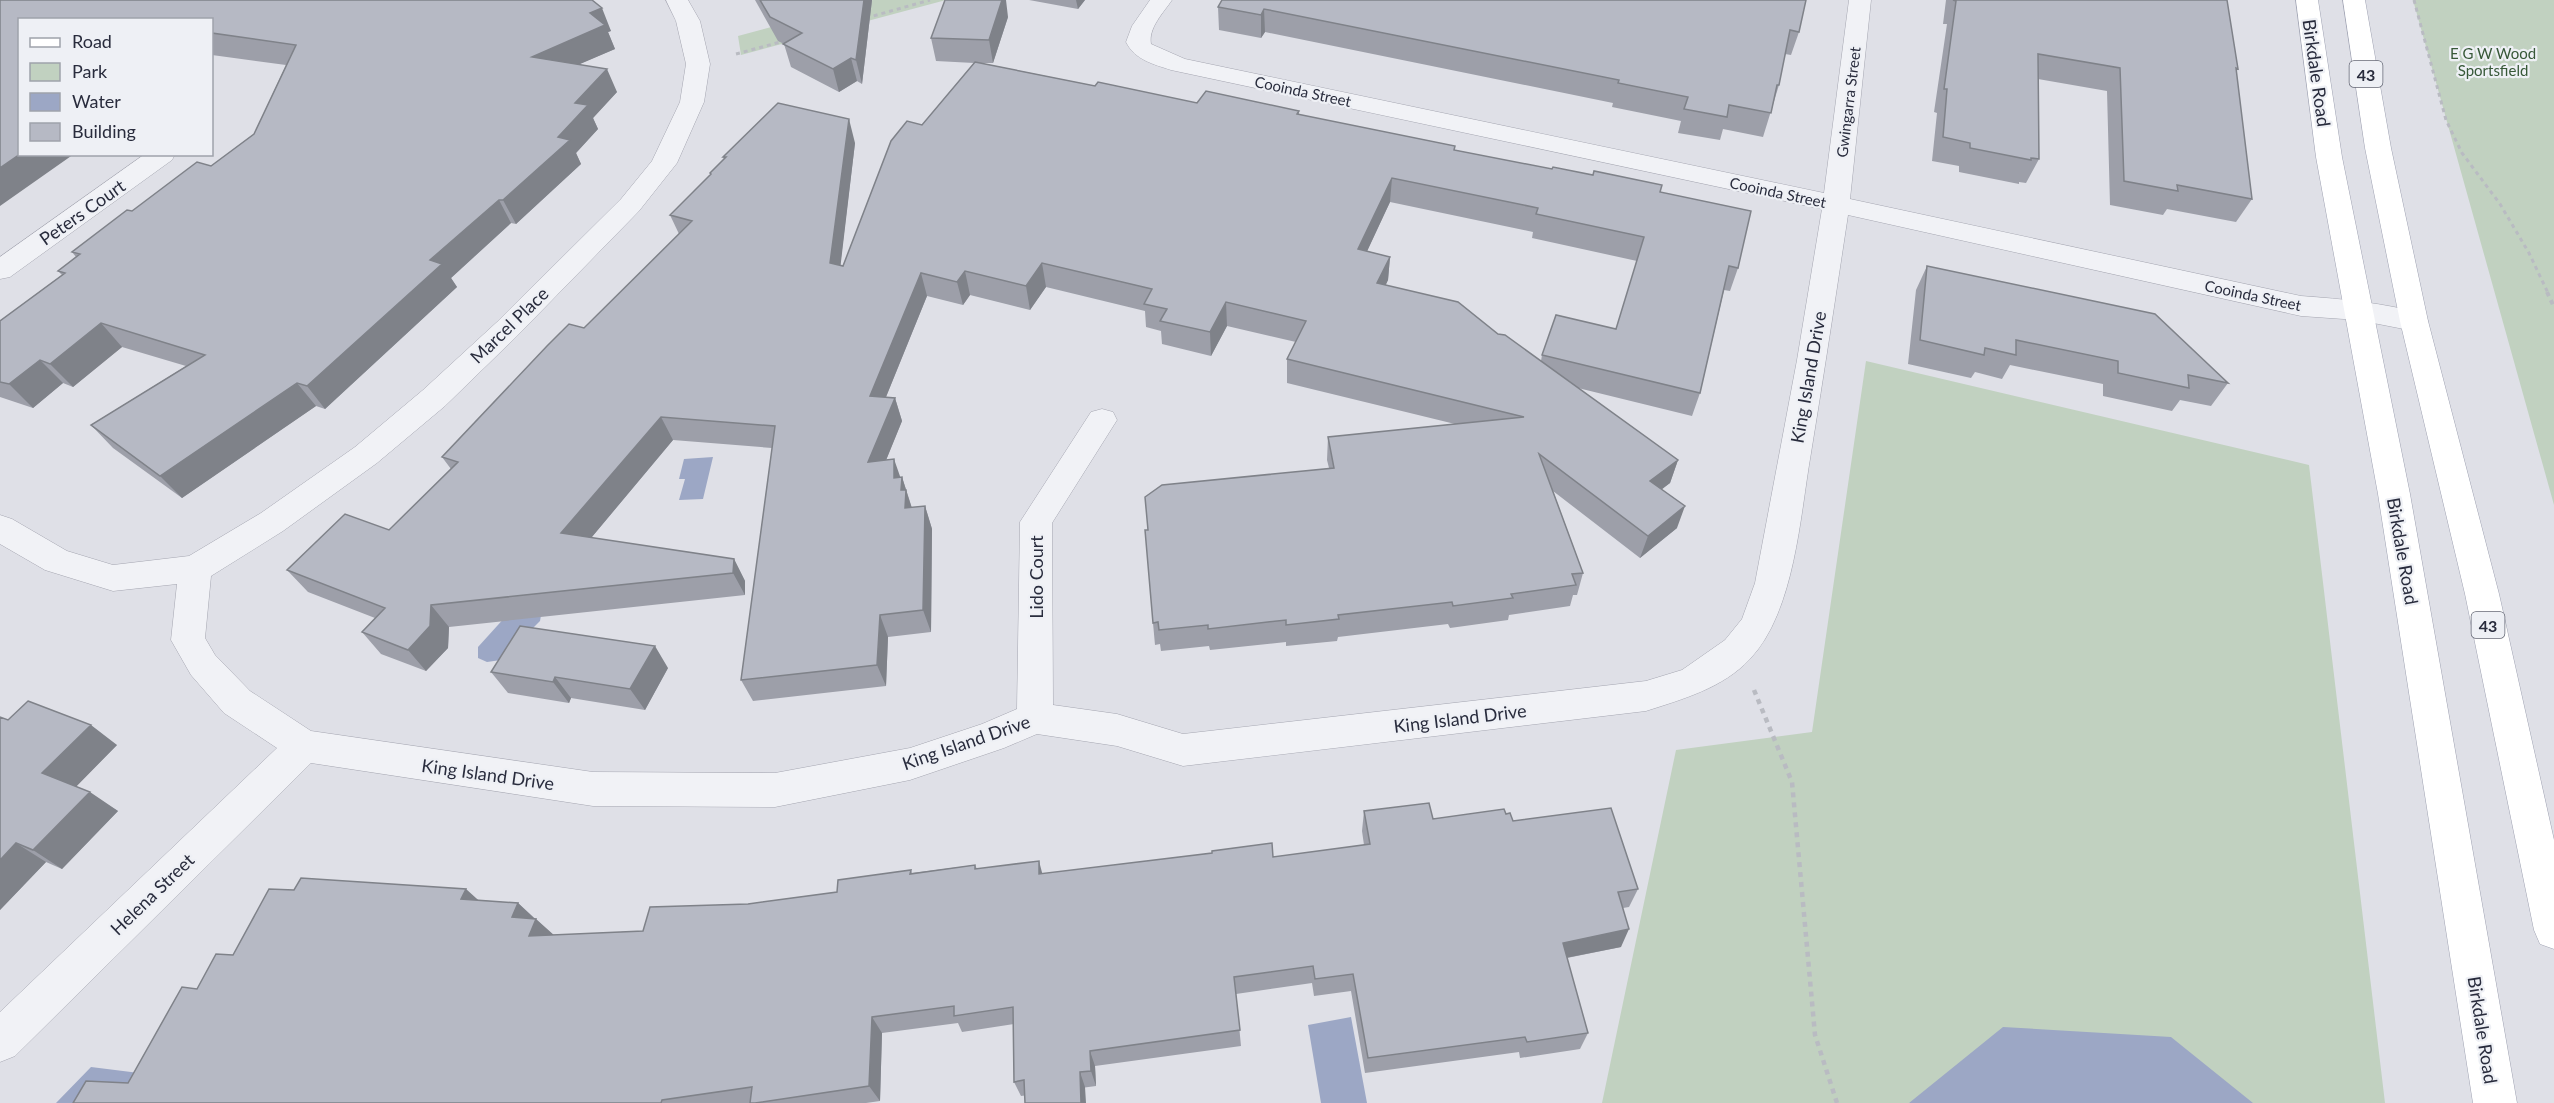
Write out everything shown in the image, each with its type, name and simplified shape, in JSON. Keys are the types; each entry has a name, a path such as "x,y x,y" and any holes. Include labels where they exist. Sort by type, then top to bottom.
{"main road":[{"name":"Birkdale Road","path":"2307,0 2329,156 2394,494 2495,1103"},
{"name":"43","path":"2354,0 2378,148 2414,321 2482,594 2554,930"}],"street":[{"name":"Marcel Place","path":"195,569 272,522 366,455 434,398 630,205 664,163 692,102 698,64 688,21 677,0"},
{"name":"Cooinda Street","path":"1161,0 1138,33 1137,43 1144,53 1179,65 1836,204 2301,306 2358,310 2414,321"},
{"name":"Gwingarra Street","path":"1836,204 1860,0"},
{"name":"Peters Court","path":"0,270 160,156"},
{"name":"King Island Drive","path":"195,569 188,640 203,664 237,702 304,746 593,789 775,790 910,764 991,737 1035,718 1117,730 1183,750 1646,696 1693,681 1737,650 1756,626 1772,583 1812,360 1836,204"},
{"name":"Lido Court","path":"1035,718 1036,522 1102,420"},
{"path":"0,528 57,561 113,578 195,569"},
{"name":"Helena Street","path":"0,1041 304,746"}],"path":[{"path":"864,18 930,0"},
{"path":"2414,0 2446,120 2462,153 2500,204 2529,253 2554,307"},
{"path":"698,64 787,40"},
{"path":"1737,650 1792,782 1815,1035 1837,1103"}],"green space":[{"path":"873,0 946,0 741,55 738,36"},
{"name":"E G W Wood Sportsfield","path":"2413,0 2554,0 2554,505"},
{"path":"1866,361 2309,465 2385,1103 1602,1103 1676,750 1812,732"}],"water":[{"path":"713,457 703,499 679,500 685,479 679,479 684,459"},
{"path":"542,610 540,621 501,660 487,662 478,658 478,647 507,615"},
{"path":"1351,1017 1367,1103 1321,1103 1308,1025"},
{"path":"2003,1027 2171,1037 2253,1103 1909,1103"},
{"path":"91,1067 139,1073 114,1103 56,1103"}],"building":[{"path":"0,0 592,0 602,8 590,13 605,25 532,57 607,69 575,103 588,105 558,137 570,140 503,200 499,200 430,260 442,264 307,386 297,383 160,476 91,425 205,355 101,323 50,364 40,360 9,384 0,382 0,321 65,273 58,271 80,254 72,252 127,210 132,211 197,162 211,166 254,134 296,45 213,33 213,18 18,18 18,155 0,168"},
{"path":"760,0 864,0 856,60 851,58 833,69 783,44 802,33 770,17"},
{"path":"945,0 1002,0 989,40 931,38"},
{"path":"1222,0 1806,0 1799,32 1790,30 1771,113 1729,105 1727,117 1684,109 1688,97 1618,83 1619,80 1264,9 1261,15 1218,7"},
{"path":"1953,0 2227,0 2238,69 2236,68 2252,199 2177,185 2178,191 2124,181 2120,68 2038,54 2039,159 2031,158 2031,160 1970,148 1970,143 1943,137 1947,89 1944,89 1956,1"},
{"path":"975,62 1095,86 1098,82 1197,103 1206,91 1299,111 1297,114 1455,146 1454,150 1552,169 1553,167 1593,175 1594,171 1662,185 1660,192 1751,211 1738,268 1729,266 1700,393 1542,355 1556,315 1616,329 1644,237 1536,214 1538,208 1392,178 1358,249 1390,257 1377,283 1458,302 1498,334 1505,335 1678,460 1650,481 1685,506 1648,536 1539,454 1583,573 1572,574 1576,585 1511,594 1513,598 1453,606 1452,602 1338,615 1339,619 1286,625 1286,620 1208,629 1208,625 1159,630 1158,622 1153,623 1145,530 1148,530 1145,497 1162,485 1334,468 1328,437 1524,417 1287,359 1306,321 1226,302 1210,332 1160,321 1167,309 1144,304 1152,289 1042,263 1026,286 965,271 957,282 921,273 870,396 895,398 868,462 894,459 894,478 902,477 901,490 906,490 905,508 925,506 923,610 880,615 877,665 741,680 775,426 661,417 561,533 734,559 733,573 431,605 430,626 408,650 362,632 385,608 287,570 345,514 389,530 458,462 442,457 547,346 569,324 584,328 692,221 670,215 726,157 723,157 778,103 849,119 830,263 843,266 891,141 907,121 922,125"},
{"path":"1927,266 2155,314 2228,383 2188,375 2189,388 2118,373 2118,361 2016,340 2016,355 1985,348 1984,355 1920,340"},
{"path":"520,626 655,646 630,689 555,677 553,682 491,672"},
{"path":"28,701 91,725 42,773 90,792 33,850 16,843 0,860 0,717 8,720"},
{"path":"1429,803 1433,819 1504,809 1506,814 1510,813 1513,821 1611,808 1638,889 1618,892 1629,929 1563,943 1588,1033 1527,1042 1525,1037 1368,1058 1353,974 1315,979 1313,966 1234,977 1240,1030 1090,1051 1091,1071 1080,1072 1081,1103 1025,1103 1024,1080 1014,1082 1013,1007 954,1016 954,1006 872,1017 869,1086 755,1103 750,1103 752,1087 662,1100 661,1103 73,1103 86,1081 128,1083 182,987 197,989 216,954 233,955 269,889 294,890 301,878 466,889 461,899 518,903 512,917 536,919 529,936 643,931 650,907 748,904 837,892 838,880 911,870 910,874 975,865 975,869 1039,861 1039,874 1212,853 1212,851 1272,843 1273,857 1370,844 1364,811"}]}
